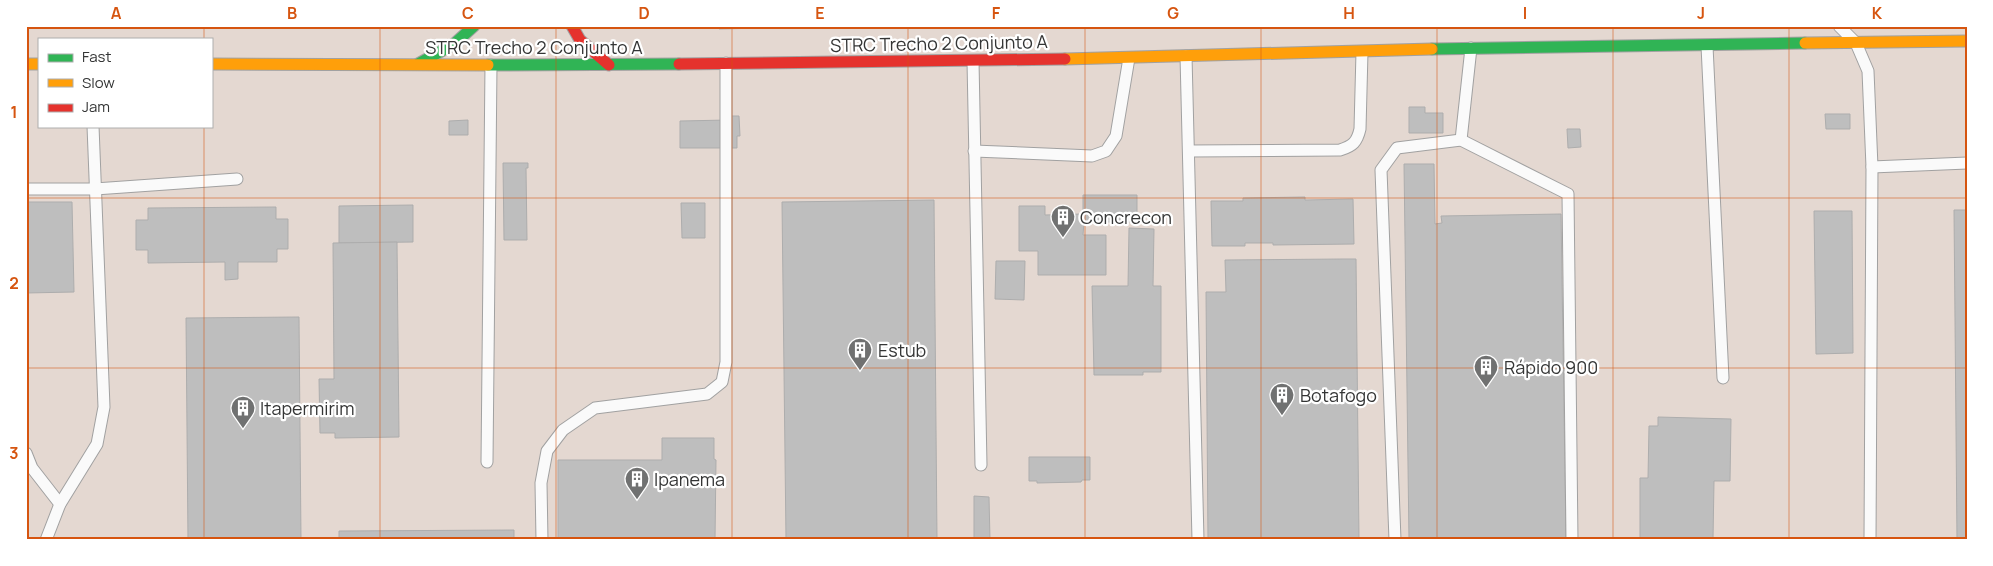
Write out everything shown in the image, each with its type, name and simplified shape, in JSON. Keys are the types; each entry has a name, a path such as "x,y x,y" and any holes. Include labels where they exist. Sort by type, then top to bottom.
{"street":[{"path":"417,65 454,44 474,26"},
{"path":"572,26 580,40 609,65"},
{"name":"STRC Trecho 2 Conjunto A","path":"212,64 609,65 973,61 1471,48 1967,41"}],"lane":[{"path":"1839,26 1856,43 1868,72 1872,167 1870,540"},
{"path":"1707,46 1724,378"},
{"path":"1461,140 1471,48"},
{"path":"1189,151 1340,150 1351,147 1357,139 1360,129 1362,52"},
{"path":"1186,56 1198,540"},
{"path":"974,151 1092,156 1106,151 1116,136 1129,57"},
{"path":"973,61 982,465"},
{"path":"542,540 541,483 547,451 562,430 595,408 707,394 722,382 726,362 726,63"},
{"path":"487,462 491,65"},
{"path":"46,540 60,504 97,444 104,407 93,128"},
{"path":"1395,540 1381,170 1397,148 1461,140 1568,194 1572,540"},
{"path":"1872,167 1967,163"},
{"path":"26,189 95,189 237,179"},
{"path":"26,453 32,468 60,504"}],"shaded area":[{"path":"26,26 1967,26 1967,540 26,540"}],"building":[{"path":"718,26 763,26 763,28 719,29"},
{"path":"1409,107 1425,107 1425,113 1443,113 1443,133 1409,133"},
{"path":"1825,114 1850,114 1850,129 1826,129"},
{"path":"728,116 739,116 740,136 737,136 737,148 680,148 680,121 728,120"},
{"path":"468,120 468,135 449,135 449,121"},
{"path":"1567,129 1580,129 1581,147 1568,148"},
{"path":"503,163 528,163 528,168 526,168 527,240 504,240"},
{"name":"Rápido 900","path":"1404,164 1434,164 1435,224 1442,223 1441,216 1561,214 1566,540 1409,540"},
{"name":"Concrecon","path":"1083,195 1137,195 1137,222 1084,222 1083,235 1106,235 1106,275 1038,275 1038,251 1019,251 1019,206 1045,206 1045,215 1083,214"},
{"path":"1305,197 1305,200 1353,199 1354,244 1273,245 1273,243 1245,243 1245,246 1212,246 1211,201 1243,201 1243,198"},
{"name":"Estub","path":"934,200 937,540 786,540 782,202"},
{"path":"26,202 72,202 74,292 26,293"},
{"path":"681,203 705,203 705,238 682,238"},
{"path":"413,205 413,242 339,243 339,206"},
{"path":"276,207 276,219 288,219 288,249 277,249 277,262 238,262 238,279 225,280 225,262 148,263 148,250 136,250 136,220 148,220 148,208"},
{"path":"1954,210 1967,210 1967,540 1957,540"},
{"path":"1814,211 1852,211 1853,353 1816,354"},
{"path":"1129,228 1154,229 1153,286 1161,286 1161,372 1143,372 1143,375 1094,375 1092,286 1128,286"},
{"path":"397,242 399,437 335,438 335,433 320,433 319,379 334,379 333,243"},
{"name":"Botafogo","path":"1356,259 1359,540 1208,540 1206,292 1226,292 1225,260"},
{"path":"996,261 1025,261 1024,300 995,299"},
{"name":"Itapermirim","path":"299,317 301,540 188,540 186,318"},
{"path":"1658,417 1731,419 1730,481 1714,481 1713,540 1640,540 1640,478 1648,478 1649,426 1658,426"},
{"name":"Ipanema","path":"662,438 714,438 714,459 716,460 715,540 558,540 558,460 662,460"},
{"path":"1029,457 1090,457 1090,480 1037,483 1037,481 1029,481"},
{"path":"974,496 989,497 990,540 974,540"},
{"path":"514,530 514,540 339,540 339,531"}],"traffic: fast":[{"path":"418,64 454,44 474,26"},
{"path":"1432,49 1805,43"},
{"path":"488,65 679,64"}],"traffic: slow":[{"path":"1805,43 1967,41"},
{"path":"1065,59 1432,49"},
{"path":"26,64 38,64"},
{"path":"212,64 488,65"}],"traffic: jam":[{"path":"572,26 580,40 609,65"},
{"path":"679,64 1065,59"}],"place":[{"name":"Concrecon","path":"1063,238"},
{"name":"Estub","path":"860,371"},
{"name":"Rápido 900","path":"1486,388"},
{"name":"Botafogo","path":"1282,416"},
{"name":"Itapermirim","path":"243,429"},
{"name":"Ipanema","path":"637,500"}]}
